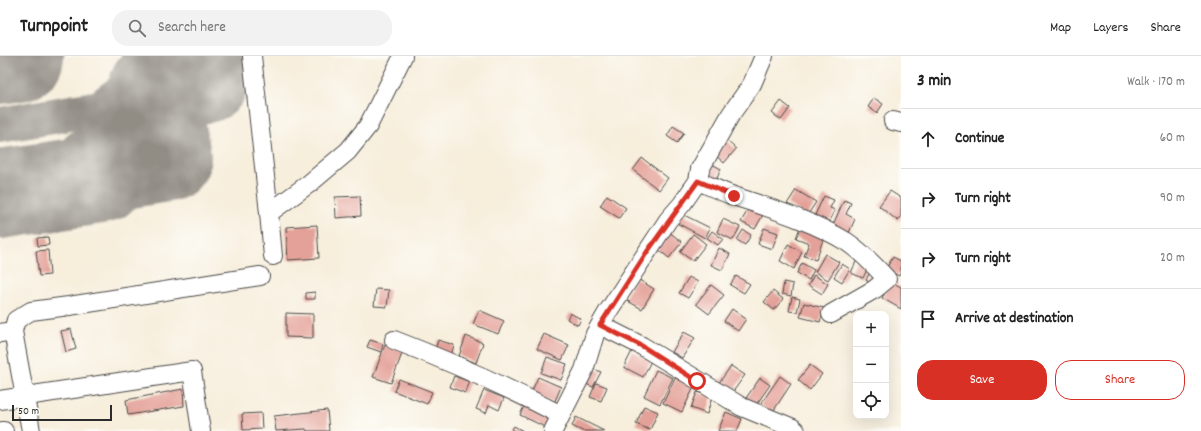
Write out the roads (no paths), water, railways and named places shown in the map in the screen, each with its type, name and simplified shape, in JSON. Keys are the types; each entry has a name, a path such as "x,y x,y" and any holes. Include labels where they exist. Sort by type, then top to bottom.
{"street":[{"path":"252,56 273,256"},
{"path":"269,213 310,183 348,151 368,126 403,56"},
{"path":"553,431 584,370 595,334 600,325 647,252 698,181 700,169 731,114 752,84 764,56"},
{"path":"698,181 734,196 757,203 822,228 848,243 873,264 887,279 875,289 831,314"},
{"path":"31,431 26,396 6,332 16,320 30,311 260,276"},
{"path":"600,325 642,346 742,407 793,428 796,431"},
{"path":"394,340 428,353 524,395 561,415"},
{"path":"0,400 192,371 201,431"}]}
